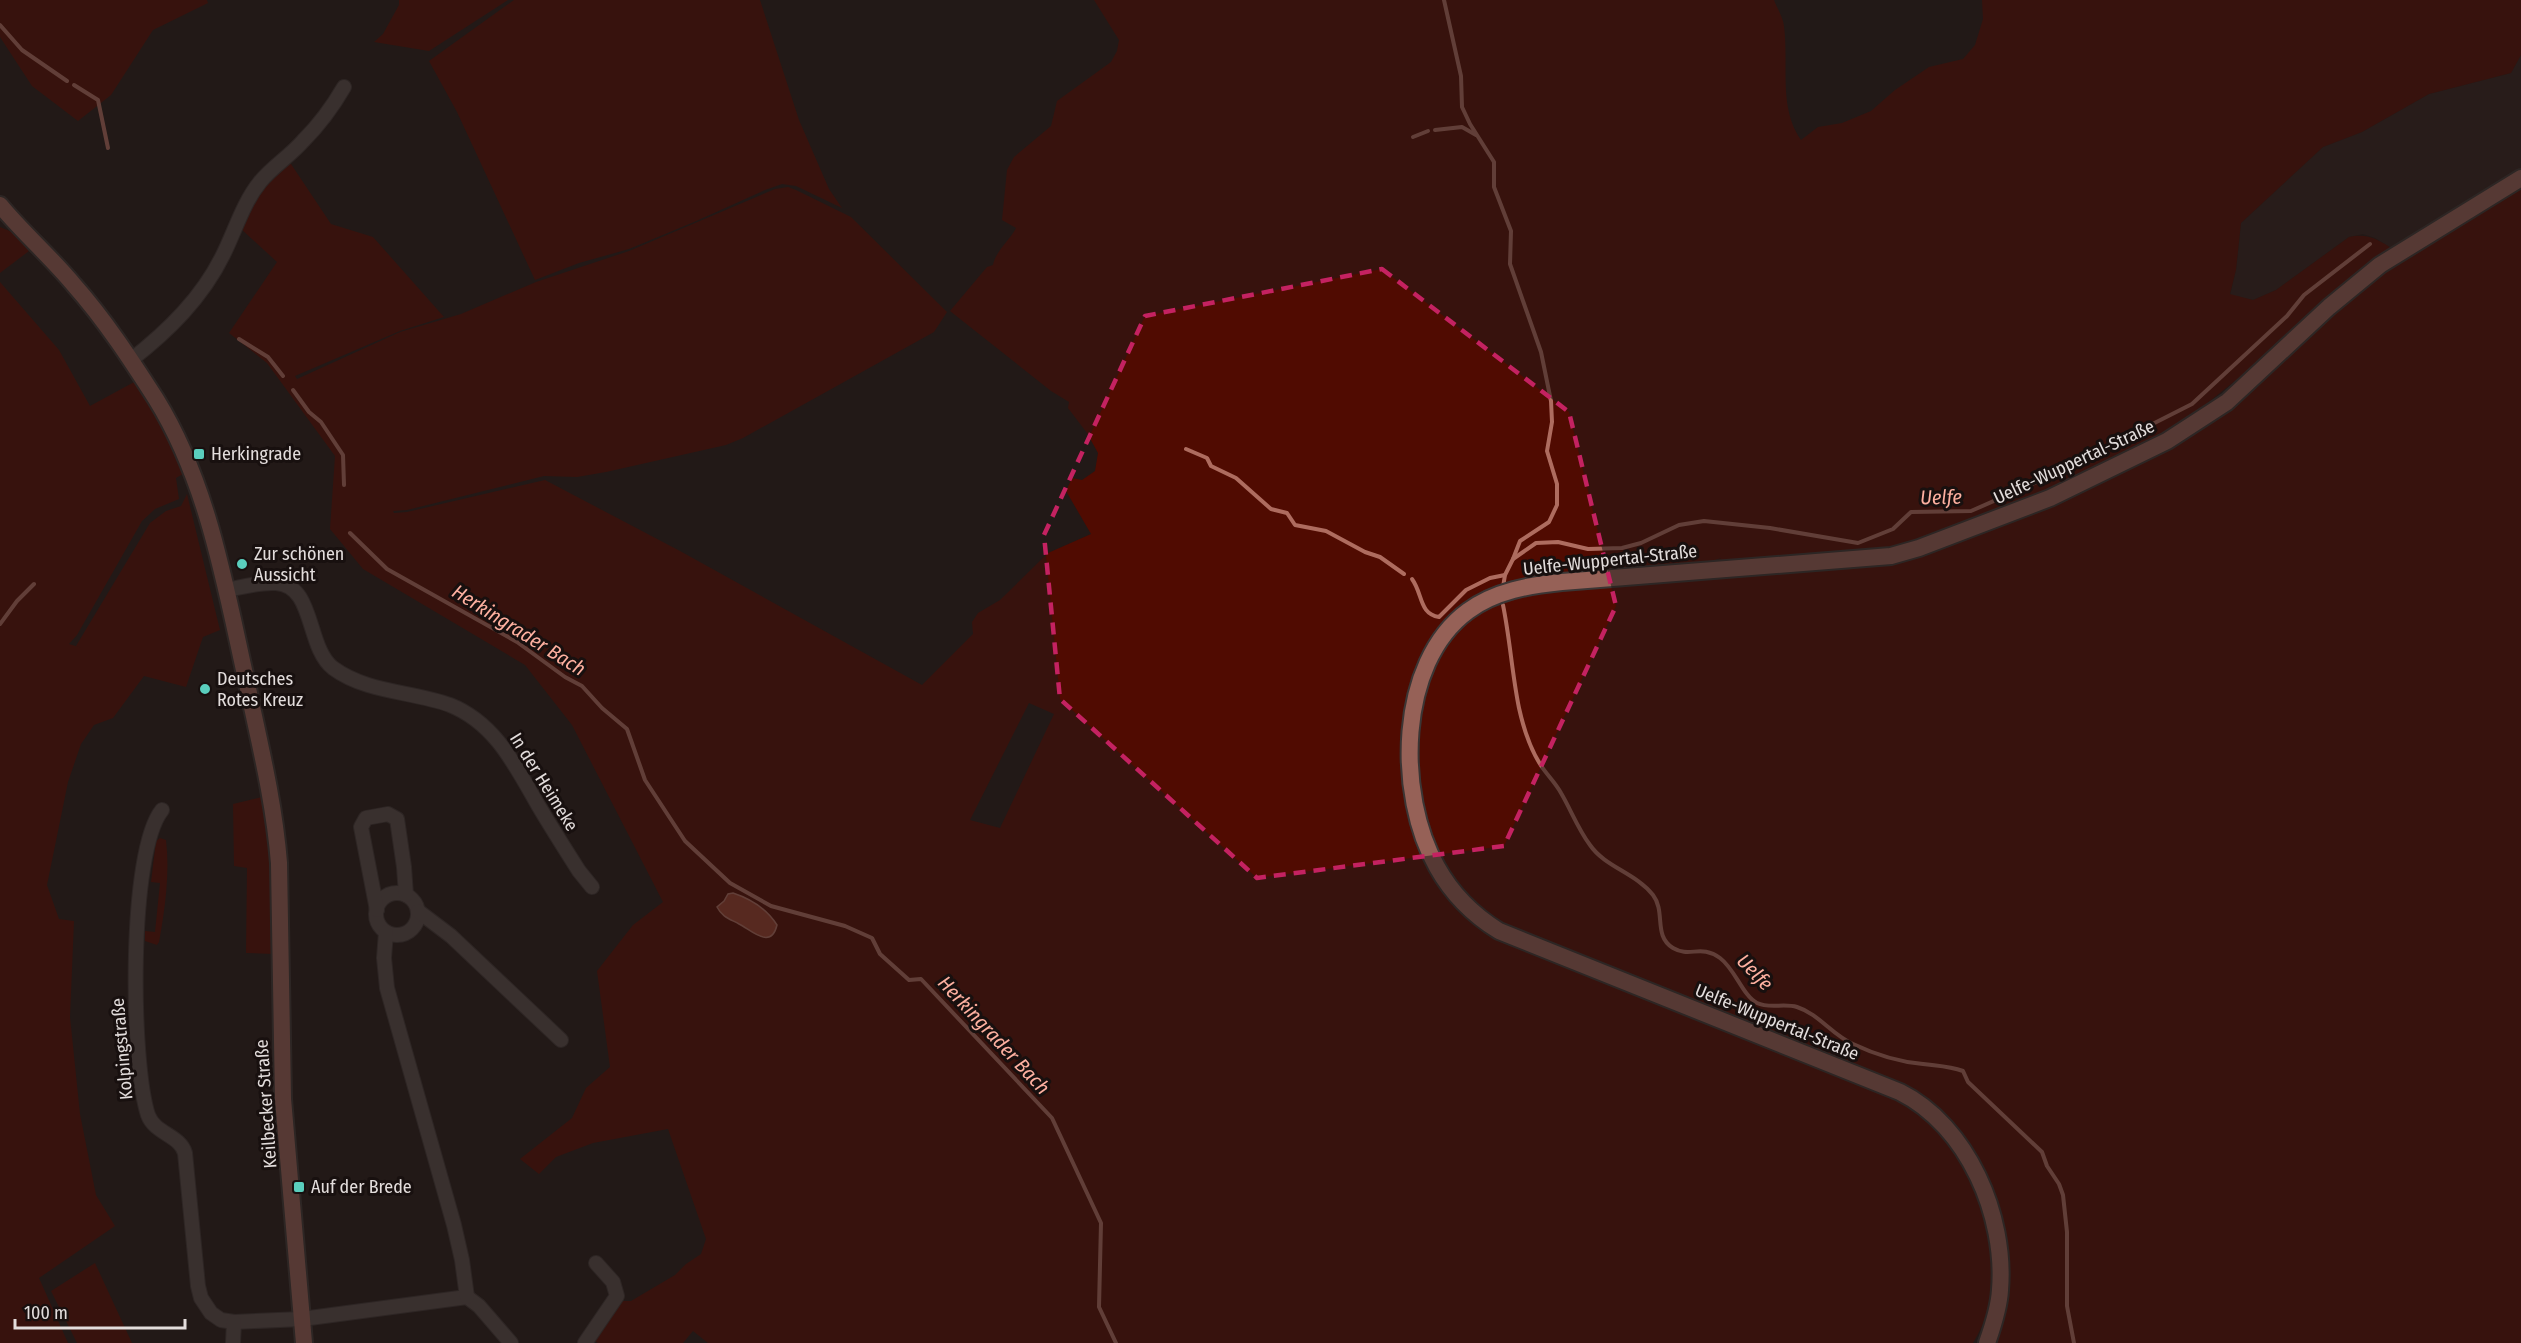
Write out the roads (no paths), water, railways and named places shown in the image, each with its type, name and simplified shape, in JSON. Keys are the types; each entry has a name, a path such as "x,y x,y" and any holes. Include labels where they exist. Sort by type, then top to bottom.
{"main road":[{"name":"Uelfe-Wuppertal-Straße","path":"1986,1343 1995,1318 2001,1281 1998,1245 1992,1215 1981,1185 1967,1158 1948,1131 1921,1105 1889,1088 1499,931 1476,915 1459,898 1431,856 1414,795 1412,721 1424,666 1446,632 1467,612 1491,598 1523,587 1891,556 2050,498 2167,441 2197,423 2227,402 2329,307 2379,265 2521,178"},
{"path":"0,205 73,283 131,360 167,418 189,465 226,590"},
{"name":"Keilbecker Straße","path":"226,590 271,789 279,862 282,1099 304,1343"}],"street":[{"path":"131,360 160,336 196,299 223,257 249,198 260,182 303,142 335,103 344,87"},
{"name":"In der Heimeke","path":"226,590 268,583 286,585 299,595 320,653 332,667 362,683 451,706 488,728 509,755 579,872 592,887"},
{"name":"Kolpingstraße","path":"162,810 157,816 150,838 141,888 136,946 135,1003 143,1092 151,1121 182,1145 185,1153 201,1299 215,1316 221,1320 234,1322"},
{"path":"377,910 381,901 389,895 406,895 413,901 417,911 417,921 408,932 399,935 386,932 378,924 362,827 366,818 388,813 397,819 406,895"},
{"path":"417,911 451,936 561,1040"},
{"path":"386,932 384,958 387,988 453,1225 462,1260 467,1297"},
{"path":"585,1343 617,1296 613,1282 596,1263"},
{"path":"233,1343 234,1322 302,1319 467,1297 479,1306 511,1343"}],"waterway":[{"path":"1444,0 1461,76 1462,107 1494,162 1494,187 1511,231 1510,264 1541,352 1551,401 1552,422 1547,451 1557,484 1557,505 1549,522 1520,541 1513,559"},
{"name":"Herkingrader Bach","path":"0,25 22,50 67,81"},
{"name":"Herkingrader Bach","path":"74,85 98,100 108,148"},
{"path":"1435,130 1462,127 1476,135"},
{"path":"1413,137 1428,131"},
{"name":"Uelfe","path":"1503,587 1505,575 1513,559 1536,543 1558,542 1588,549 1622,548 1641,543 1679,525 1704,521 1770,528 1858,543 1893,529 1911,512 1971,511 2046,478 2192,404 2287,316 2304,295 2370,244"},
{"name":"Herkingrader Bach","path":"239,339 268,357 283,376"},
{"name":"Herkingrader Bach","path":"293,390 309,412 321,422 343,455 344,485"},
{"path":"1186,449 1207,458 1211,466 1236,478 1271,509 1287,513 1295,525 1326,531 1365,552 1380,557 1404,574"},
{"name":"Herkingrader Bach","path":"350,533 387,569 517,642 565,677 582,686 602,708 627,729 645,780 685,841 730,883 771,906 845,926 872,938 880,954 909,980 921,979 1052,1118 1101,1223 1099,1307 1116,1343"},
{"path":"1412,579 1425,608 1439,617 1466,590 1490,578 1505,575"},
{"path":"0,624 17,601 34,584"},
{"name":"Uelfe","path":"1503,605 1519,708 1533,751 1542,768 1559,789 1582,833 1596,853 1638,881 1653,895 1659,909 1663,937 1667,943 1679,951 1701,951 1713,954 1725,963 1752,1000 1766,1006 1792,1006 1805,1010 1845,1040 1861,1048 1905,1061 1963,1071 1968,1082 2042,1152 2063,1195 2067,1232 2067,1306 2074,1343"}],"place":[{"name":"Herkingrade","path":"199,454"},
{"name":"Zur schönen Aussicht","path":"242,564"},
{"name":"Deutsches Rotes Kreuz","path":"205,689"},
{"name":"Auf der Brede","path":"299,1187"}]}
